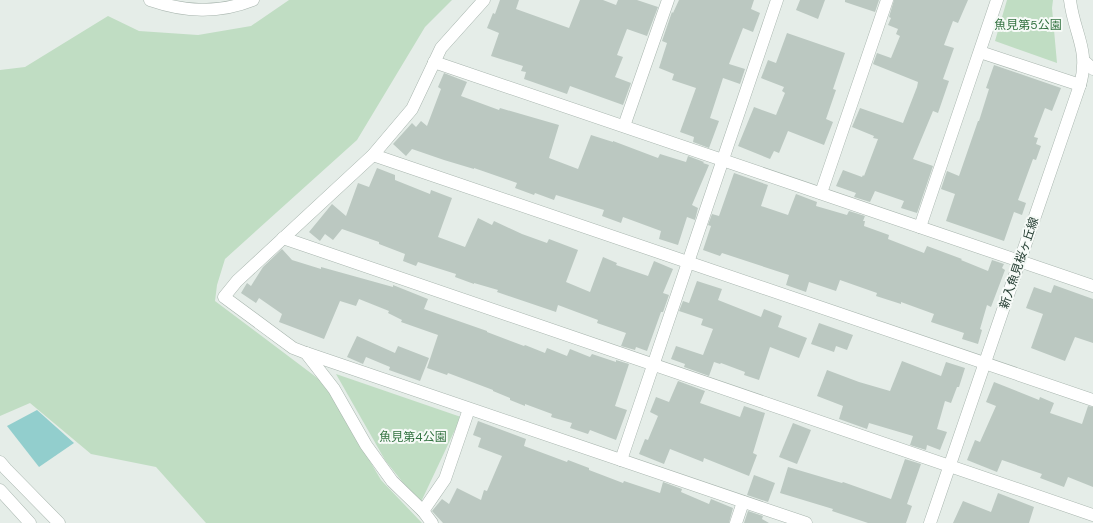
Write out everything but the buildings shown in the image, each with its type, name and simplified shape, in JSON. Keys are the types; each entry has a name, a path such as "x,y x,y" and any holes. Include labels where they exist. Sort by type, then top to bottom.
{"street":[{"path":"150,0 165,5 193,10 228,8 253,0"},
{"path":"484,0 441,48 412,109 372,155 237,281 224,297 293,348 306,354 806,523"},
{"path":"624,126 668,0"},
{"path":"621,460 777,0"},
{"path":"821,193 887,0"},
{"path":"920,227 997,0"},
{"name":"新入魚見桜ヶ丘線","path":"930,523 1083,74 1088,65 1072,13 1070,0"},
{"path":"980,52 1080,86"},
{"path":"434,62 1093,286"},
{"path":"372,155 1093,400"},
{"path":"283,238 1093,515"},
{"path":"306,354 334,390 366,445 392,481 423,511 432,523"},
{"path":"423,511 445,479 469,409"},
{"path":"0,462 59,523"},
{"path":"0,490 30,523"},
{"path":"736,523 743,502"}],"green space":[{"path":"289,0 452,0 425,27 357,140 225,259 217,285 215,301 324,383 381,480 422,523 206,523 156,467 91,454 30,403 0,416 0,70 25,67 108,16 139,31 198,35 251,26"},
{"name":"魚見第5公園","path":"1007,0 1053,0 1052,8 1057,63 995,41"},
{"name":"魚見第4公園","path":"336,374 461,417 420,504 385,460"}],"water":[{"path":"37,410 74,443 39,467 7,426"}]}
